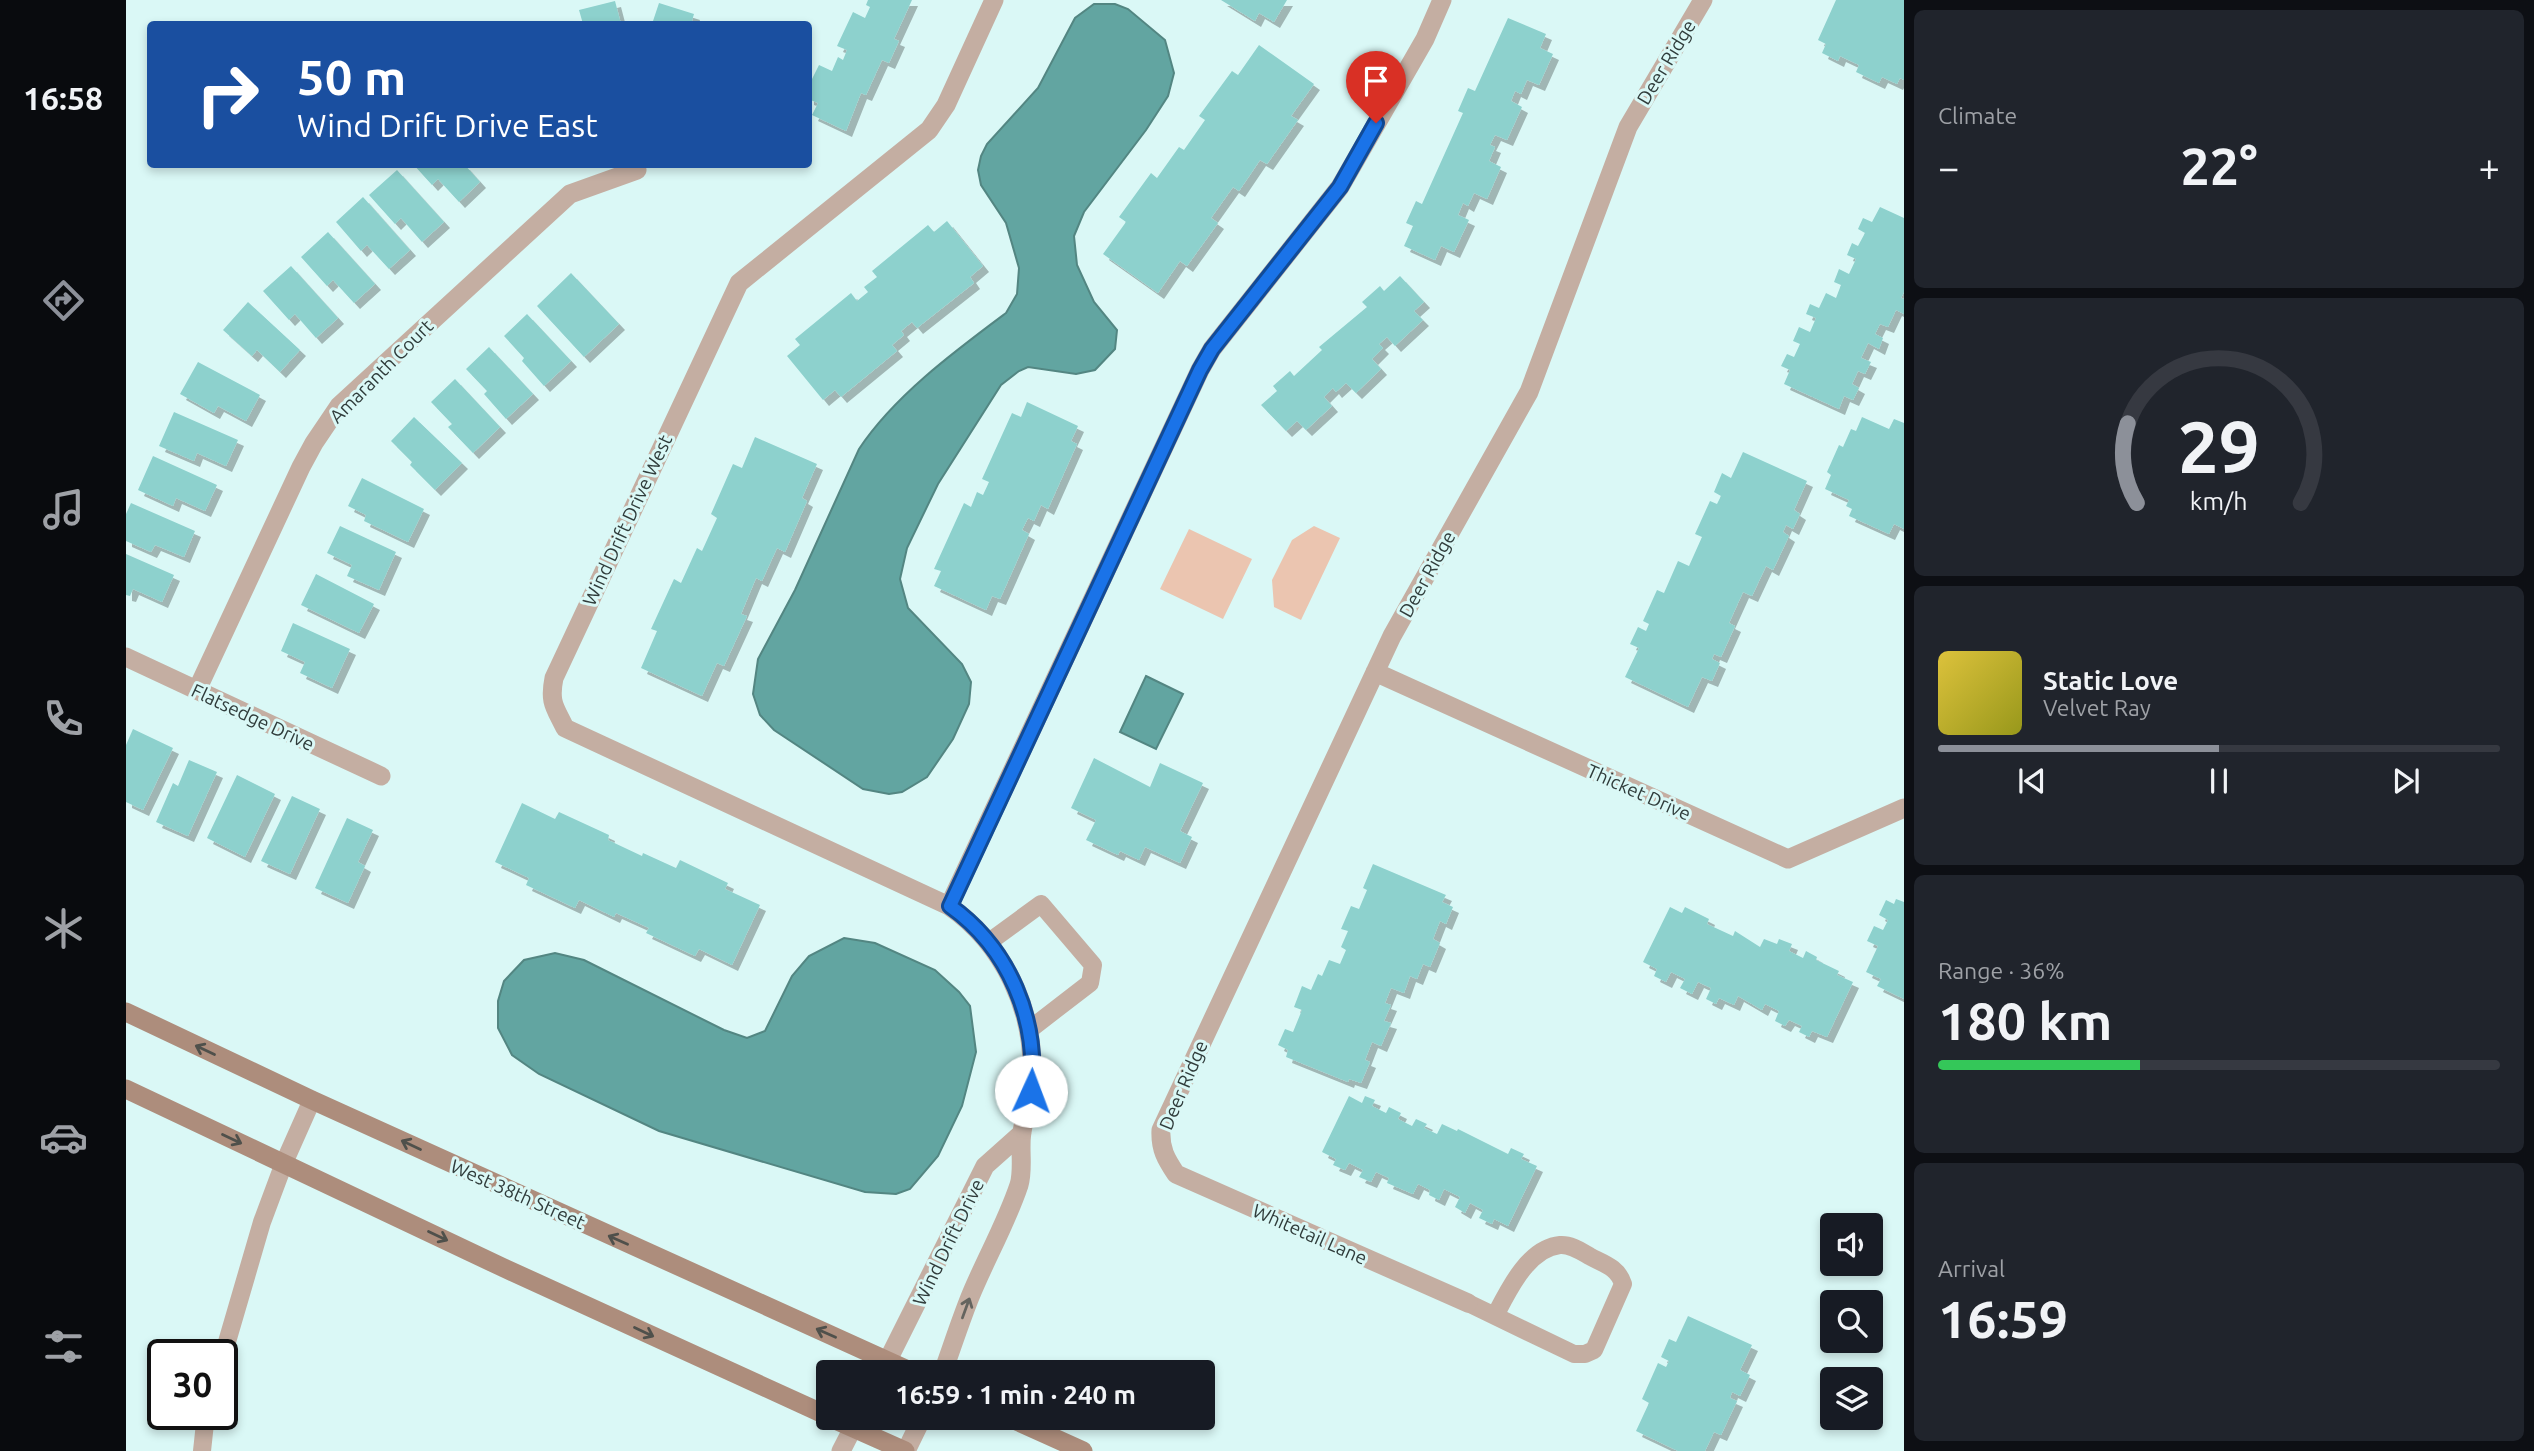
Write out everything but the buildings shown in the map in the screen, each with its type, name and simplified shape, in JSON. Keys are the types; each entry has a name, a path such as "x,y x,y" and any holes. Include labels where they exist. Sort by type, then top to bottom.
{"main road":[{"name":"West 38th Street","path":"126,1012 872,1360"},
{"path":"126,1089 816,1410"},
{"path":"869,1430 905,1451"},
{"path":"1037,1430 1083,1451"}],"street":[{"name":"Wind Drift Drive West","path":"950,906 565,728 557,716 551,698 554,678 739,283 929,130 946,105 995,0"},
{"path":"950,906 1200,370 1212,349 1340,187 1425,38 1442,0"},
{"name":"Deer Ridge","path":"1164,1152 1160,1135 1162,1123 1392,636 1529,392 1628,127 1703,0"},
{"name":"Amaranth Court","path":"197,690 301,467 339,406 570,194 637,170"},
{"name":"Flatsedge Drive","path":"126,657 380,776"},
{"name":"Thicket Drive","path":"1375,672 1788,859 1904,808"},
{"name":"Wind Drift Drive","path":"947,1360 970,1298 1020,1182 1022,1133 1027,1117 1032,1076 1029,1030 1007,968 989,942 950,906"},
{"name":"Wind Drift Drive","path":"888,1360 985,1166 1022,1133"},
{"name":"Whitetail Lane","path":"1164,1152 1168,1165 1176,1174 1468,1303"},
{"path":"841,1451 851,1430"},
{"path":"905,1451 916,1430"}],"lane":[{"path":"989,942 1041,904 1093,965 1090,983 1029,1030"},
{"path":"228,1339 262,1222 312,1100"},
{"path":"1468,1303 1495,1316 1574,1354 1585,1354 1594,1350 1623,1284 1620,1274 1612,1267 1570,1246 1559,1245 1540,1252 1515,1277 1495,1316"},
{"path":"202,1451 204,1430"}],"shaded area":[{"path":"1314,526 1340,538 1301,620 1274,607 1272,580 1292,540"},
{"path":"1189,529 1252,559 1223,619 1160,589"}],"water":[{"path":"1094,4 1115,4 1128,9 1165,40 1174,73 1168,96 1146,130 1084,212 1074,236 1077,265 1094,302 1117,330 1115,349 1095,370 1076,374 1028,367 1019,371 1001,385 938,484 907,548 900,579 908,608 962,664 971,682 969,704 953,739 927,777 902,792 889,794 863,789 774,730 760,715 753,694 758,659 795,590 859,449 873,429 907,393 1006,313 1017,294 1019,268 1006,223 981,185 978,170 981,156 987,144 1038,88 1075,18"},
{"path":"1146,676 1183,694 1156,749 1120,732"},
{"path":"844,938 875,943 935,970 970,1006 976,1052 962,1106 938,1156 910,1189 896,1194 865,1192 659,1131 539,1074 512,1055 498,1028 498,1001 504,981 524,960 555,953 584,960 724,1030 747,1038 765,1031 792,976 809,956"}],"route":[{"path":"1031,1091 1032,1048 1027,1020 1007,968 989,942 950,906 1200,370 1212,349 1340,187 1376,123"}]}
